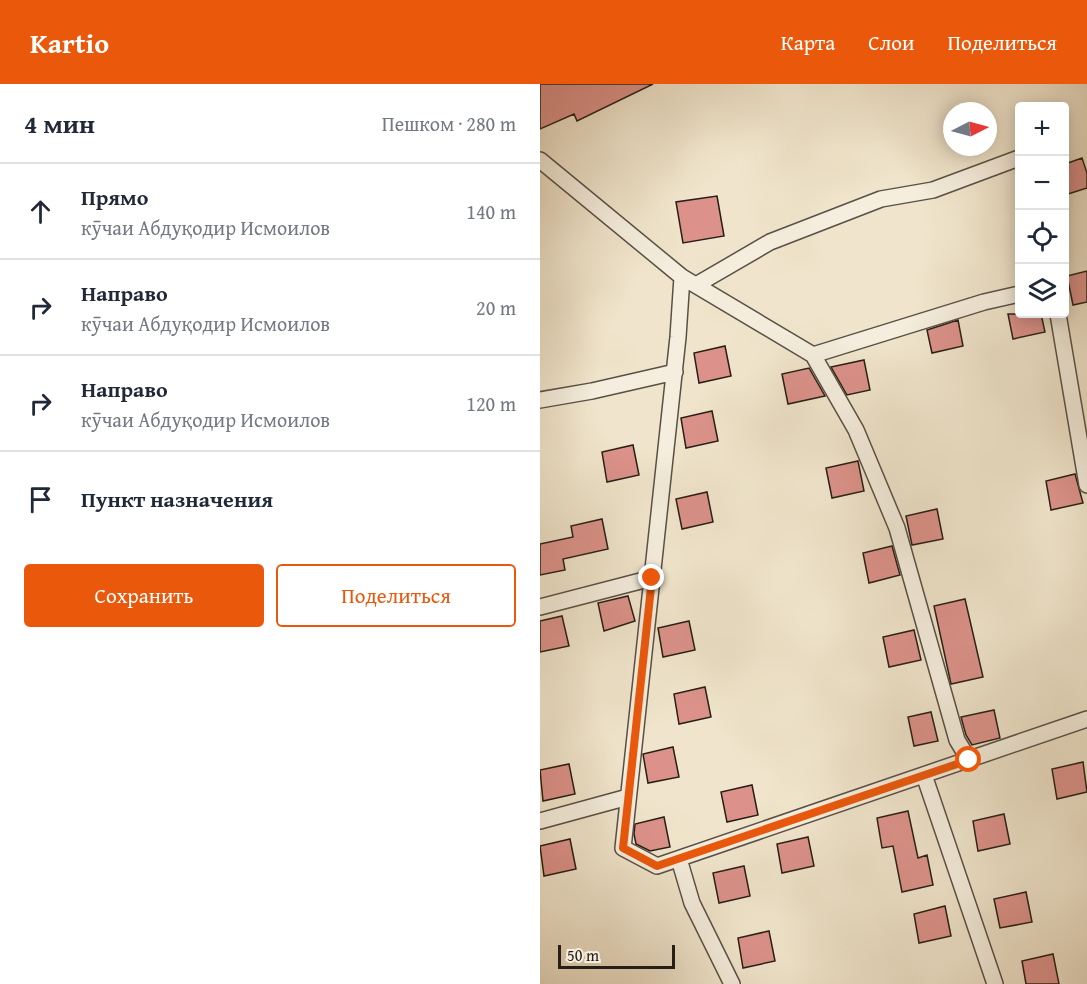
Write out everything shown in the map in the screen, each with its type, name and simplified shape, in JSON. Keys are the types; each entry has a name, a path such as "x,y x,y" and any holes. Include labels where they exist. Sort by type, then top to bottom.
{"street":[{"path":"540,160 681,277 813,355 856,430 897,528 957,740 969,760"},
{"path":"696,285 770,242 881,199 933,190 1015,160"},
{"path":"681,277 675,372 623,848 657,866 1087,719"},
{"path":"813,355 984,302 1015,295"},
{"path":"1059,318 1087,485"},
{"path":"540,400 675,372"},
{"path":"540,607 652,578"},
{"path":"924,775 995,984"},
{"path":"540,821 628,798"},
{"path":"679,859 692,903 732,984"}],"building":[{"path":"540,84 653,84 577,121 574,114 540,129"},
{"path":"1082,158 1087,173 1087,188 1069,194 1069,163"},
{"path":"717,196 724,236 683,243 676,202"},
{"path":"1087,271 1087,302 1073,305 1069,276"},
{"path":"1008,314 1015,314 1015,318 1042,318 1045,332 1013,339"},
{"path":"958,320 963,346 932,353 927,330"},
{"path":"725,346 731,376 699,383 694,353"},
{"path":"864,360 870,390 847,395 831,367"},
{"path":"809,368 825,396 788,404 782,374"},
{"path":"712,411 718,441 686,448 681,418"},
{"path":"633,445 639,475 607,482 602,452"},
{"path":"858,461 864,491 832,498 826,468"},
{"path":"1075,474 1083,503 1051,510 1046,481"},
{"path":"707,492 713,522 682,529 676,499"},
{"path":"937,509 943,539 912,545 906,516"},
{"path":"602,519 608,549 563,559 565,570 540,575 540,544 573,537 571,526"},
{"path":"892,546 900,575 869,583 863,553"},
{"path":"628,596 635,621 604,631 598,603"},
{"path":"965,599 983,677 951,684 934,606"},
{"path":"562,616 569,646 540,652 540,621"},
{"path":"689,621 695,650 663,657 658,628"},
{"path":"914,630 921,660 889,667 883,637"},
{"path":"705,687 711,717 679,724 674,694"},
{"path":"994,710 1000,738 972,745 966,735 961,717"},
{"path":"931,712 938,741 914,746 908,717"},
{"path":"673,747 679,777 648,783 643,754"},
{"path":"1083,762 1087,792 1057,799 1052,769"},
{"path":"569,764 575,794 543,801 540,770"},
{"path":"752,785 758,815 727,822 721,792"},
{"path":"908,811 918,858 927,855 933,885 902,892 893,846 882,848 877,818"},
{"path":"1004,814 1010,844 978,851 973,821"},
{"path":"664,817 670,847 650,851 636,844 635,824"},
{"path":"808,837 814,866 782,873 777,844"},
{"path":"570,839 576,869 544,876 540,846"},
{"path":"744,866 750,896 719,903 713,873"},
{"path":"1026,892 1032,922 1000,928 994,899"},
{"path":"945,906 951,936 919,943 914,914"},
{"path":"769,931 775,961 743,968 738,938"},
{"path":"1053,954 1059,984 1026,984 1022,961"}],"route":[{"path":"652,578 623,848 657,866 969,760"}]}
